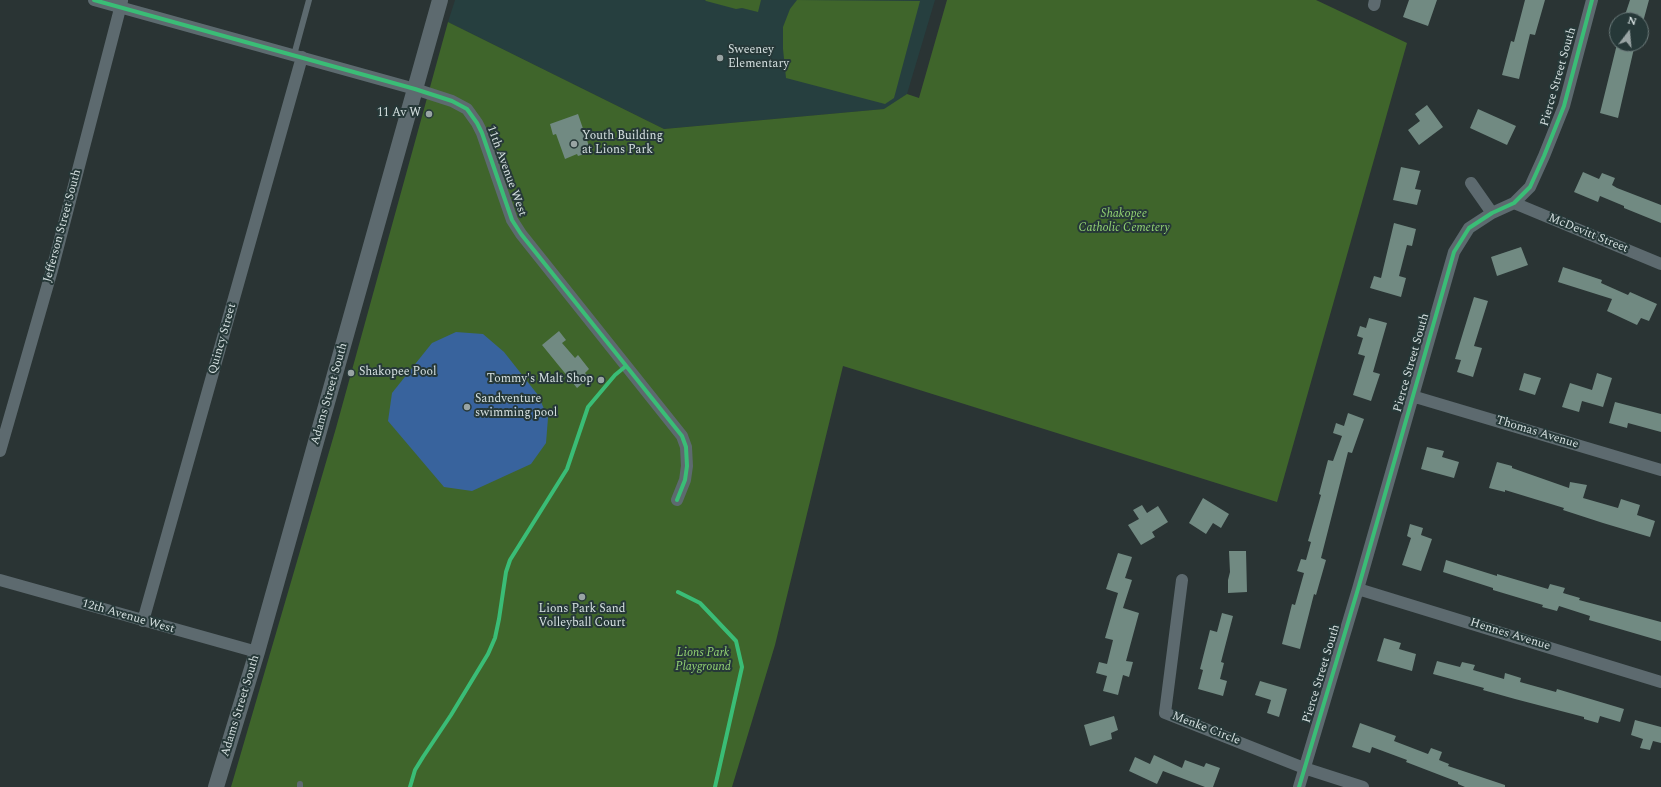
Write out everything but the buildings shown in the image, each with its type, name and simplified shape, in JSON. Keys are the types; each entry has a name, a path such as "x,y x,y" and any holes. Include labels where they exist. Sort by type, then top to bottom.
{"street":[{"name":"11th Avenue West","path":"94,0 122,4 416,89 452,101 467,109 482,133 512,220 520,234 682,436 686,448 687,466 677,500"},
{"name":"Adams Street South","path":"216,787 257,652 440,0"},
{"name":"Pierce Street South","path":"1299,787 1358,589 1454,252 1469,228 1492,213 1514,204 1530,187 1564,106 1592,0"},
{"name":"Jefferson Street South","path":"0,451 52,270 122,4"},
{"name":"Quincy Street","path":"143,621 298,56"},
{"path":"1471,183 1492,213"},
{"name":"McDevitt Street","path":"1514,204 1661,264"},
{"name":"Thomas Avenue","path":"1412,396 1661,470"},
{"name":"12th Avenue West","path":"0,580 257,652"},
{"name":"Menke Circle","path":"1182,580 1164,713 1304,768"},
{"name":"Hennes Avenue","path":"1358,589 1661,682"},
{"path":"1304,768 1363,787"}],"lane":[{"path":"298,56 309,0"}],"shaded area":[{"name":"Sweeney Elementary","path":"455,0 935,0 907,94 885,109 664,129 448,22"}],"green space":[{"path":"705,0 761,0 758,12 742,8 736,9"},
{"path":"797,0 920,1 894,98 885,104 786,78 783,49 783,27 790,9"},
{"path":"947,0 1316,0 1407,43 1277,502 843,366 775,645 732,787 231,787 336,428 448,22 664,129 884,109 907,94 919,98"}],"water":[{"name":"Sandventure swimming pool","path":"456,332 483,334 504,352 538,395 548,418 546,443 531,464 472,491 444,487 388,421 392,393 432,343"}],"cycle path":[{"path":"94,0 415,89 452,101 467,109 482,133 512,220 521,234 682,436 686,447 687,466 685,480 677,500"},
{"path":"1299,787 1358,589 1454,252 1469,228 1492,213 1514,203 1530,187 1564,106 1592,0"},
{"path":"410,787 415,770 488,654 495,638 506,572 510,560 567,469 588,407 615,375 626,366"},
{"path":"678,592 700,603 736,641 742,667 715,787"}],"place":[{"name":"Sweeney Elementary","path":"720,58"},
{"name":"11 Av W","path":"429,114"},
{"name":"Youth Building at Lions Park","path":"574,144"},
{"name":"Shakopee Pool","path":"351,373"},
{"name":"Tommy's Malt Shop","path":"601,380"},
{"name":"Sandventure swimming pool","path":"467,407"},
{"name":"Lions Park Sand Volleyball Court","path":"582,597"}],"park label":[{"name":"Shakopee Catholic Cemetery","path":"1124,222"},
{"name":"Lions Park Playground","path":"703,661"}]}
